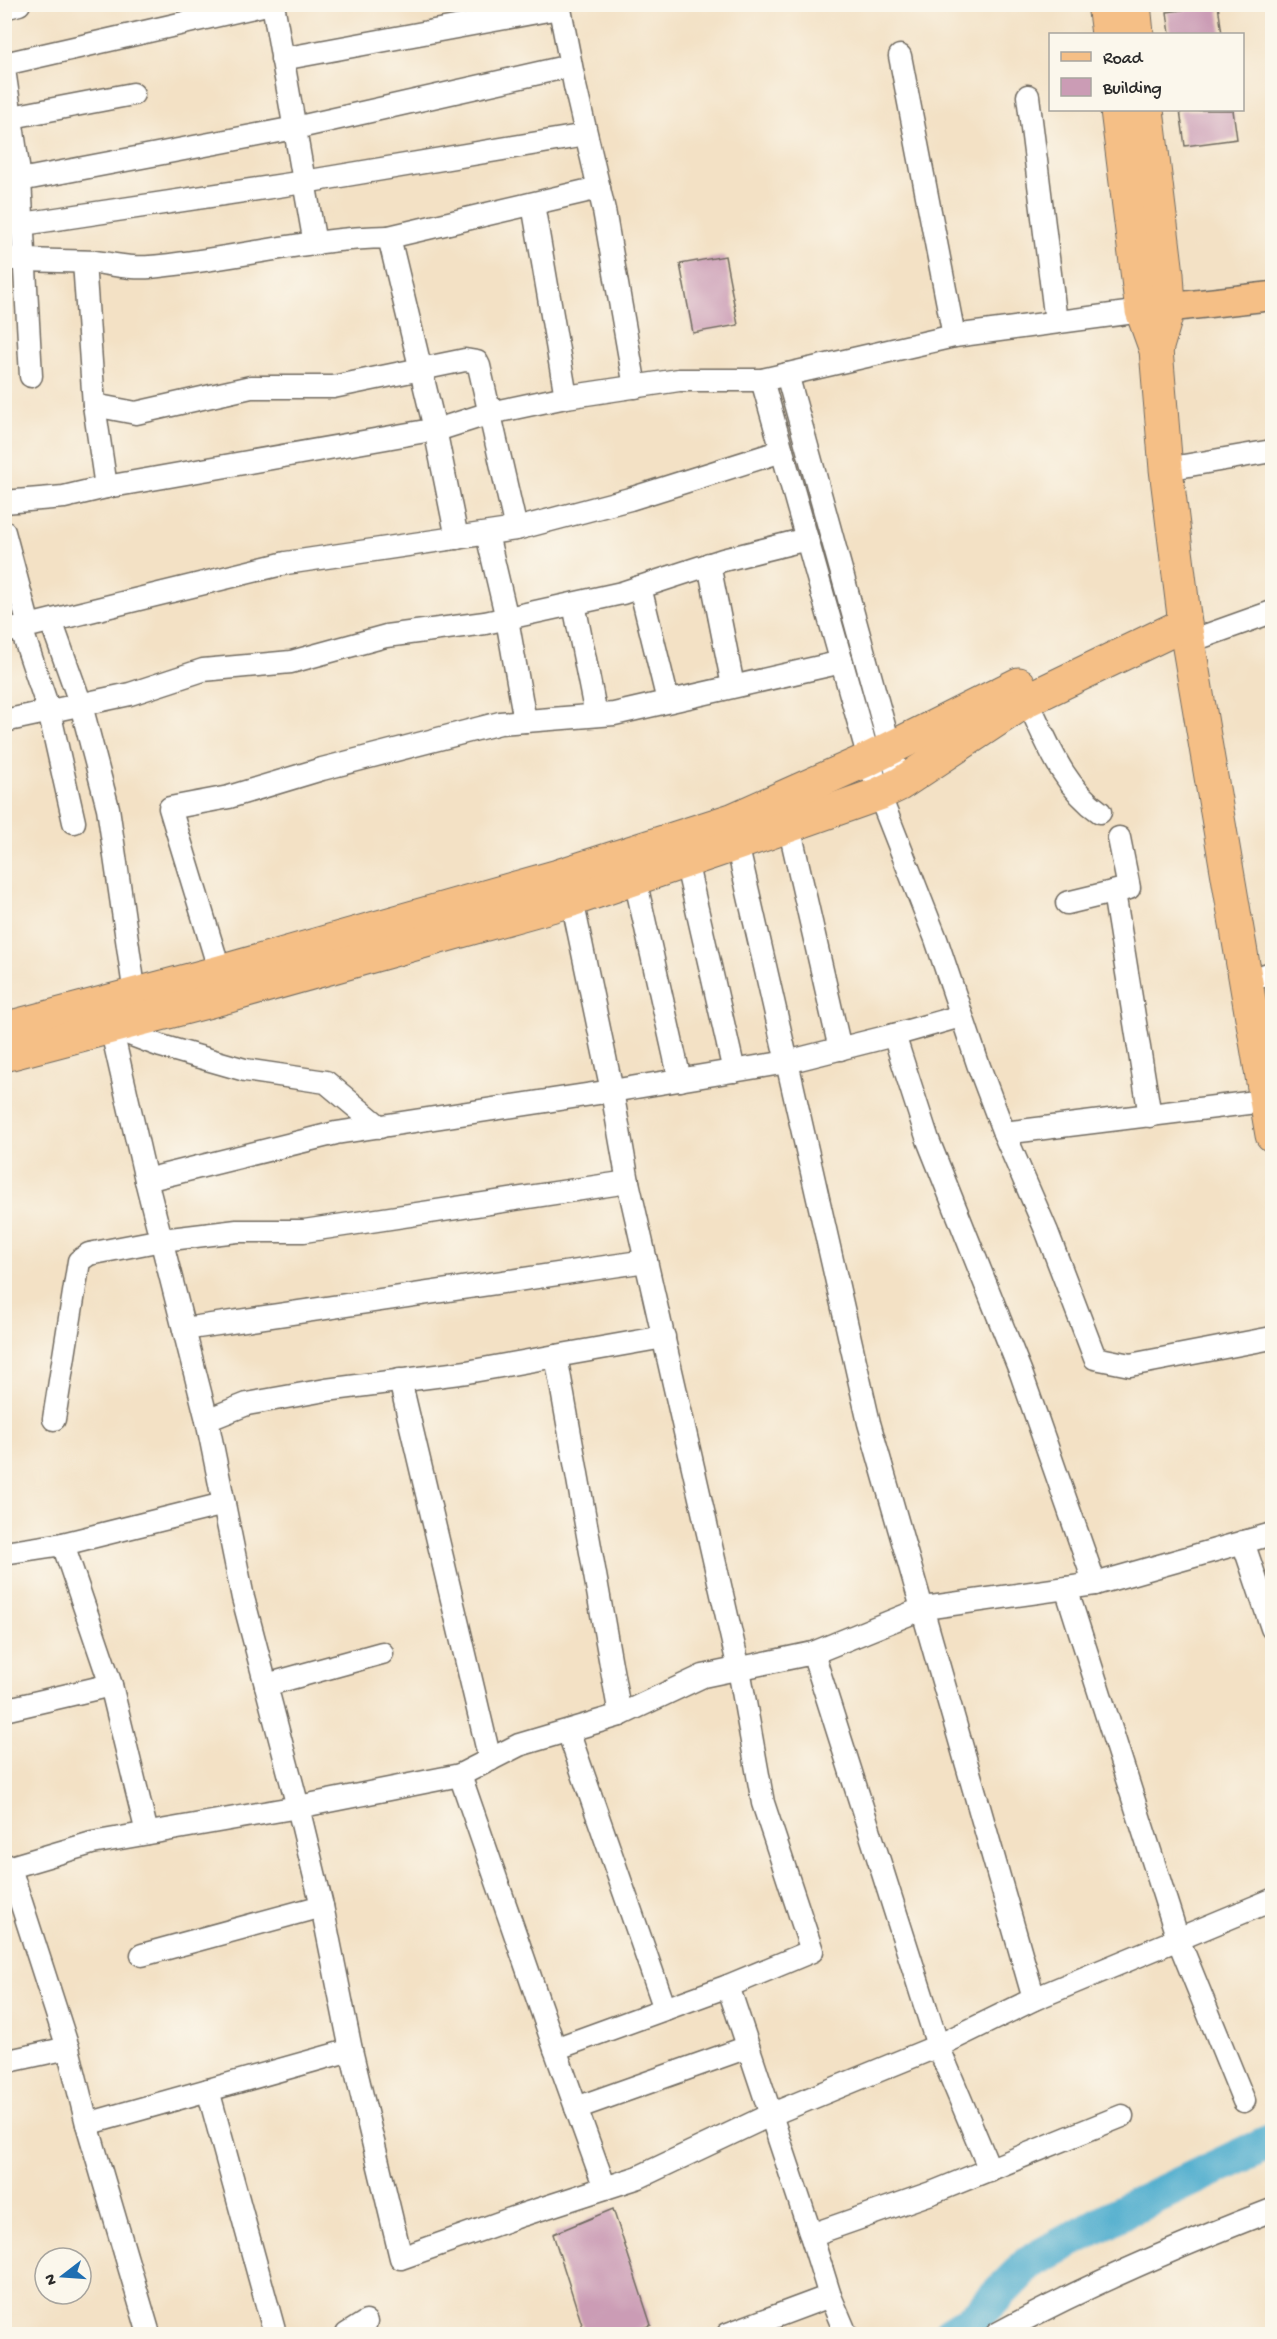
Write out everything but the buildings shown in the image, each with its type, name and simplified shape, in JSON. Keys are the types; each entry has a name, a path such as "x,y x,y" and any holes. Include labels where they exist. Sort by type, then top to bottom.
{"highway":[{"path":"1104,4 1108,33"},
{"path":"1134,4 1137,33"},
{"path":"1117,111 1156,309 1156,350 1166,469 1185,623 1259,977 1272,1135"},
{"path":"1147,111 1167,274 1156,309"},
{"path":"4,1055 117,1008 220,972 558,876 732,820 879,753 1185,623"},
{"path":"4,1029 117,1008 572,900 737,844 889,789 1027,700 1185,623"}],"main road":[{"path":"1156,309 1272,296"}],"street":[{"path":"4,8 19,4"},
{"path":"4,64 267,4"},
{"path":"273,4 315,244"},
{"path":"282,59 559,6 570,66 599,188 635,387"},
{"path":"900,56 954,336"},
{"path":"20,180 295,128 570,66"},
{"path":"4,69 20,180 23,224 15,260 31,376"},
{"path":"12,117 133,94"},
{"path":"1028,96 1056,322"},
{"path":"23,224 304,182 586,135"},
{"path":"15,260 84,262 147,268 315,244 390,237 599,188"},
{"path":"533,204 566,397"},
{"path":"390,237 458,538"},
{"path":"84,262 94,405 106,487"},
{"path":"4,502 64,497 106,487 435,429 490,413 566,397 679,380 762,380 954,336 1156,309"},
{"path":"94,405 136,413 250,387 333,387 465,360 477,362 516,529"},
{"path":"787,374 889,789 936,939 1004,1133 1047,1232 1095,1358 1130,1365 1272,1338"},
{"path":"762,380 842,662 879,753"},
{"path":"26,627 286,563 516,529 630,499 782,451"},
{"path":"1166,469 1272,451"},
{"path":"4,532 74,822"},
{"path":"487,534 507,619 525,721"},
{"path":"4,721 130,694 203,670 291,662 386,636 485,624 640,587 709,564 807,539"},
{"path":"709,564 733,686"},
{"path":"640,587 668,701"},
{"path":"573,604 596,715"},
{"path":"1185,623 1272,612"},
{"path":"26,627 81,705 114,836 117,1008 146,1180 207,1420 243,1598 322,1906 351,2050 401,2258 639,2177 770,2115 938,2046 1034,1999 1272,1900"},
{"path":"220,972 170,807 230,797 322,769 500,723 614,714 842,662"},
{"path":"1027,700 1064,777 1074,791 1100,812"},
{"path":"789,826 840,1049"},
{"path":"1066,903 1127,889 1130,886 1119,838"},
{"path":"737,844 869,1423 924,1608 1034,1999"},
{"path":"686,861 734,1071"},
{"path":"635,879 680,1080"},
{"path":"1114,892 1150,1116"},
{"path":"555,2049 728,1986 812,1951 763,1803 739,1669 628,1182 612,1091 572,900"},
{"path":"117,1008 161,1046 245,1070 326,1082 380,1127"},
{"path":"146,1180 336,1133 787,1062 962,1016"},
{"path":"894,1035 928,1140 1021,1373 1095,1584"},
{"path":"1004,1133 1270,1101"},
{"path":"54,1419 80,1261 89,1254 162,1240 237,1231 304,1232 628,1182"},
{"path":"184,1329 646,1262"},
{"path":"207,1420 247,1404 326,1390 467,1372 664,1337"},
{"path":"556,1356 620,1715"},
{"path":"400,1380 490,1760"},
{"path":"4,1553 63,1544 224,1503"},
{"path":"149,2334 87,2124 68,2048 7,1869 92,1843 460,1776 519,1745 620,1715 703,1676 813,1653 924,1608 1095,1584 1272,1534"},
{"path":"1243,1542 1272,1628"},
{"path":"63,1544 111,1685 147,1833"},
{"path":"1066,1588 1178,1939 1244,2101"},
{"path":"266,1685 382,1653"},
{"path":"813,1653 938,2046 990,2170"},
{"path":"4,1710 111,1685"},
{"path":"568,1731 665,2009"},
{"path":"460,1776 604,2188"},
{"path":"142,1955 322,1906"},
{"path":"728,1986 830,2296 846,2334"},
{"path":"576,2108 748,2047"},
{"path":"4,2062 68,2048"},
{"path":"87,2124 351,2050"},
{"path":"208,2090 275,2334"},
{"path":"811,2235 934,2192 1122,2116"},
{"path":"997,2334 1061,2299 1197,2238 1272,2210"},
{"path":"728,2334 830,2296"},
{"path":"347,2334 366,2322"}],"waterway":[{"path":"950,2334 973,2320 1030,2262 1124,2211 1272,2141"}]}
